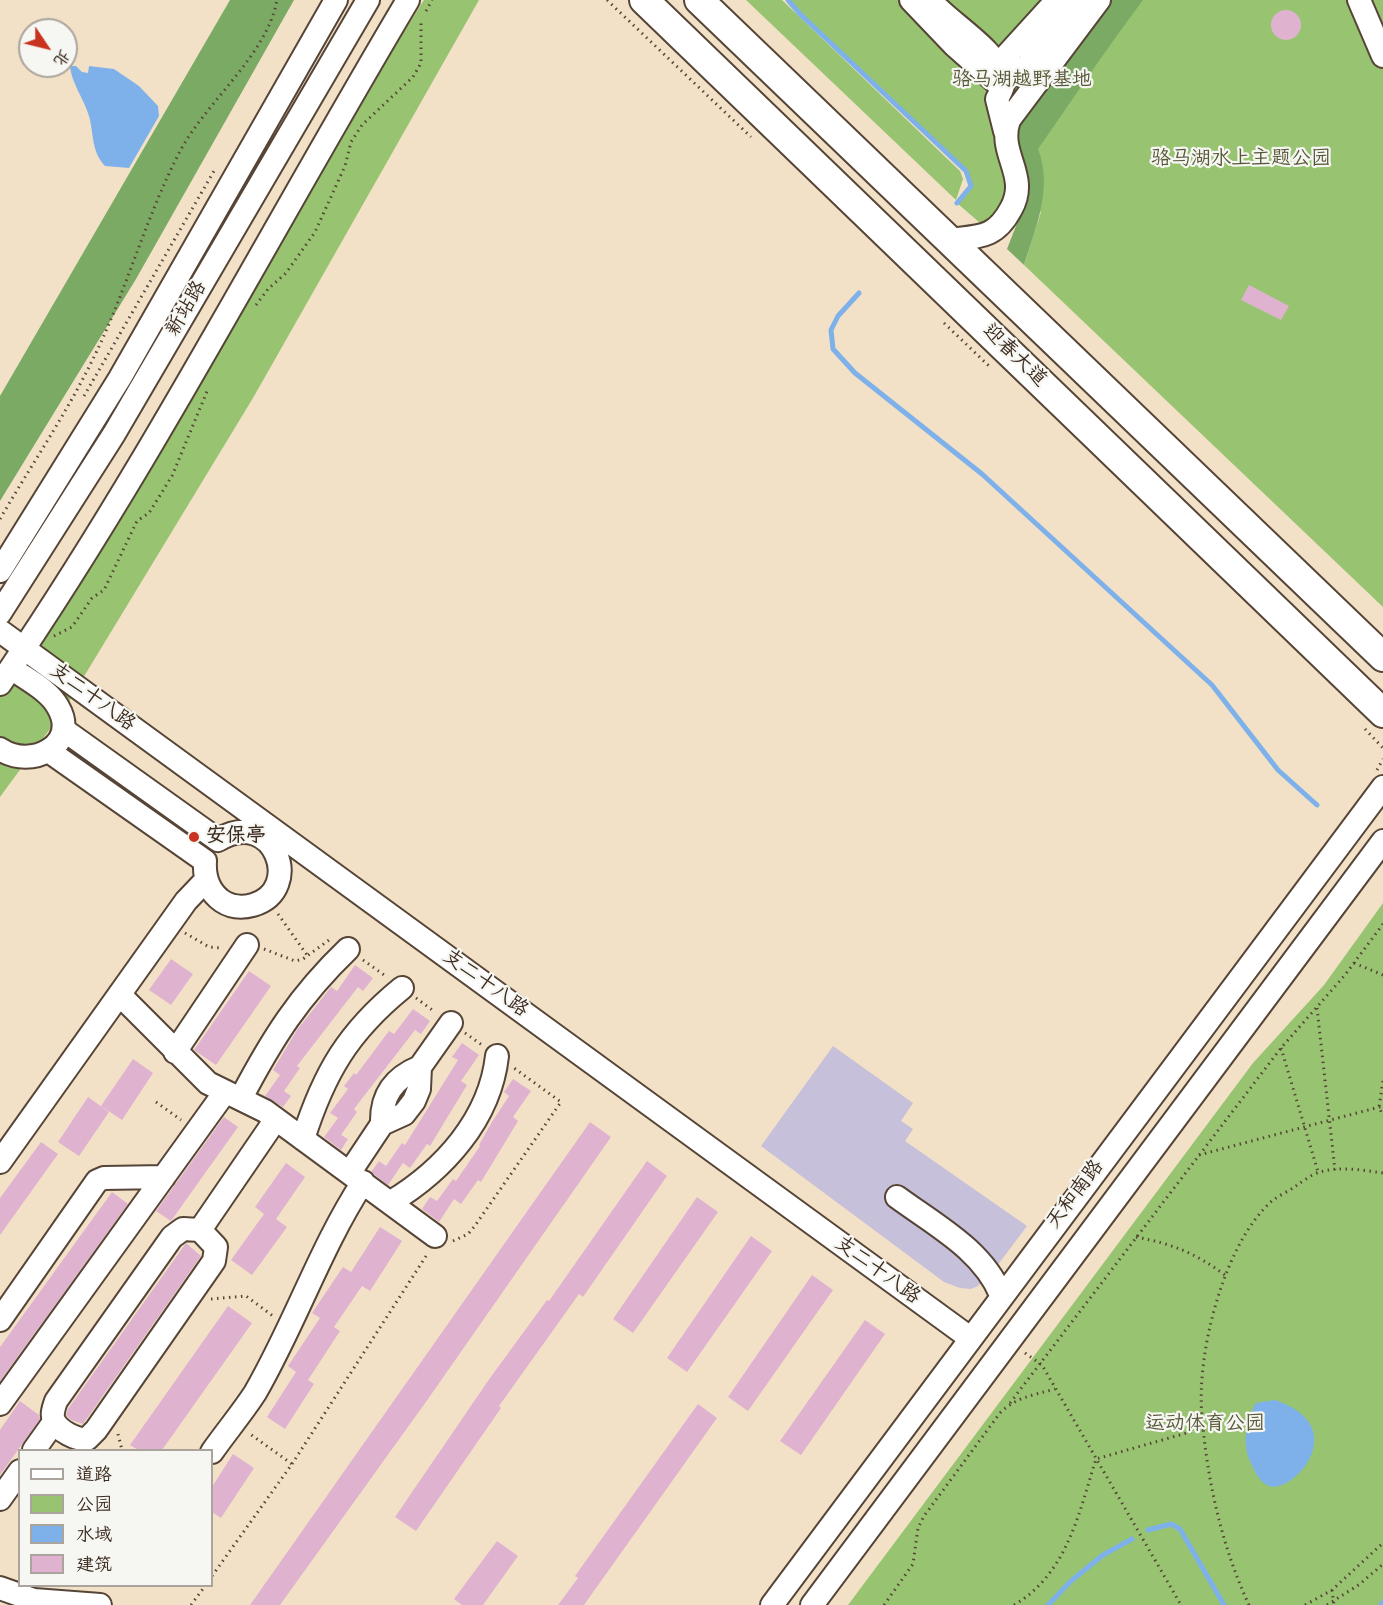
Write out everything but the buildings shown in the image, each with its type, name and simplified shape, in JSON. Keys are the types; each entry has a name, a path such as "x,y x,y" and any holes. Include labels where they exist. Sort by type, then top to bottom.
{"main road":[{"name":"迎春大道","path":"644,0 1383,713"},
{"name":"迎春大道","path":"699,0 1383,657"}],"street":[{"name":"新站路","path":"0,571 120,378 336,0"},
{"name":"新站路","path":"0,613 114,434 368,0"},
{"path":"0,749 22,758 37,757 50,752 64,730 64,721 52,698 5,676 27,644 188,380 408,0"},
{"path":"911,0 954,45 1001,77 1018,74 1029,65 1079,0"},
{"path":"930,0 987,52 1001,77"},
{"path":"948,240 991,234 1005,221 1015,203 1019,186 1005,141 1005,131 997,99 1001,77 1057,0"},
{"path":"1005,131 1009,120 1099,0"},
{"path":"1359,0 1383,56"},
{"name":"支二十八路","path":"0,631 27,644 969,1338"},
{"path":"64,730 218,840"},
{"path":"0,1162 186,902 206,870 218,840 238,831 250,832 271,844 279,860 280,872 277,883 267,897 255,905 237,906 217,897 206,870 170,836 50,752"},
{"path":"116,798 131,778"},
{"name":"天和南路","path":"772,1605 1001,1295 1383,787"},
{"path":"170,836 184,815"},
{"name":"天和南路","path":"812,1605 1383,841"},
{"path":"176,1052 247,945"},
{"path":"0,1404 197,1131 233,1095 314,982 348,949"},
{"path":"303,1139 313,1107 333,1063 368,1018 402,988"},
{"path":"120,995 208,1083 276,1119 436,1237"},
{"path":"213,1451 254,1394 289,1327 382,1124 404,1114 414,1101 419,1089 420,1067 451,1023"},
{"path":"391,1202 416,1187 435,1171 459,1143 483,1105 495,1074 497,1056"},
{"path":"200,1230 276,1119"},
{"path":"0,1320 97,1181 104,1178 164,1177"},
{"path":"897,1197 971,1252 996,1282 1001,1295"},
{"path":"183,1229 200,1230 214,1242 217,1253 187,1301 87,1439 79,1440 54,1422 52,1413 56,1401 172,1237 183,1229"},
{"path":"35,1449 54,1422"},
{"path":"0,1499 18,1474"},
{"path":"3,1595 34,1600 92,1600"}],"path":[{"path":"0,519 92,361 177,155 199,118 264,38 274,18 278,0"},
{"path":"253,310 268,289 291,267 315,232 345,166 351,142 362,125 413,77 421,63 419,23 432,0"},
{"path":"81,401 218,164"},
{"path":"27,644 60,635 72,627 92,598 104,590 137,521 149,513 168,484 210,385"},
{"path":"267,897 307,955 314,982"},
{"path":"884,1605 913,1564 918,1528 924,1516 1281,1048 1354,963 1383,924"},
{"path":"1354,963 1383,975"},
{"path":"1317,1007 1335,1170"},
{"path":"1281,1048 1318,1172"},
{"path":"1383,1081 1381,1107 1383,1116"},
{"path":"156,1102 197,1131"},
{"path":"213,1575 292,1464 436,1237 453,1241 468,1234 561,1102"},
{"path":"1199,1155 1381,1107"},
{"path":"1249,1605 1233,1570 1222,1529 1204,1428 1201,1383 1215,1305 1225,1275 1248,1230 1272,1201 1318,1172 1353,1168 1383,1173"},
{"path":"1136,1238 1173,1244 1203,1258 1225,1275"},
{"path":"187,1301 246,1296 289,1327"},
{"path":"1009,1341 1040,1364 1181,1605"},
{"path":"1010,1403 1055,1389"},
{"path":"234,1422 292,1464"},
{"path":"1096,1459 1204,1428"},
{"path":"1014,1605 1041,1583 1065,1551 1096,1459"},
{"path":"1305,1605 1332,1590 1383,1543"},
{"path":"1327,1605 1334,1603 1383,1564"},
{"path":"191,1605 204,1587"},
{"path":"1332,1590 1334,1603"}],"shaded area":[{"path":"833,1046 913,1103 901,1121 913,1129 905,1141 1027,1226 1000,1262 978,1286 971,1289 960,1288 944,1282 761,1146"}],"green space":[{"path":"230,0 294,0 136,279 0,501 0,396"},
{"path":"424,0 479,0 253,398 63,711 0,797 0,697 67,599 345,124"},
{"path":"746,0 782,0 960,171 963,179 956,200"},
{"path":"788,0 1383,0 1383,607 1024,265 1041,212 1027,198 987,229 957,203 971,186 966,171"},
{"path":"1109,0 1143,0 1038,149 1044,178 1043,193 1038,222 1024,265 1007,249 1027,198 1016,125"},
{"name":"运动体育公园","path":"1383,903 1383,1605 848,1605 1253,1063 1324,985"}],"water":[{"path":"89,66 114,69 139,86 158,106 159,116 129,168 105,166 100,160 84,103 73,78 78,78 78,68 88,73"},
{"path":"1275,1400 1299,1412 1311,1426 1314,1441 1311,1457 1302,1470 1291,1480 1279,1486 1269,1486 1260,1479 1250,1461 1246,1447 1246,1432 1256,1403"}],"waterway":[{"path":"788,0 966,171 971,186 957,203"},
{"path":"859,293 838,316 831,330 833,349 855,373 982,474 1212,685 1278,770 1317,805"},
{"path":"1148,1530 1171,1524 1180,1529 1224,1605"},
{"path":"1048,1605 1071,1581 1103,1555 1132,1539"}],"place":[{"name":"安保亭","path":"194,837"}],"park label":[{"name":"骆马湖越野基地","path":"1022,81"},
{"name":"骆马湖水上主题公园","path":"1241,160"}]}
